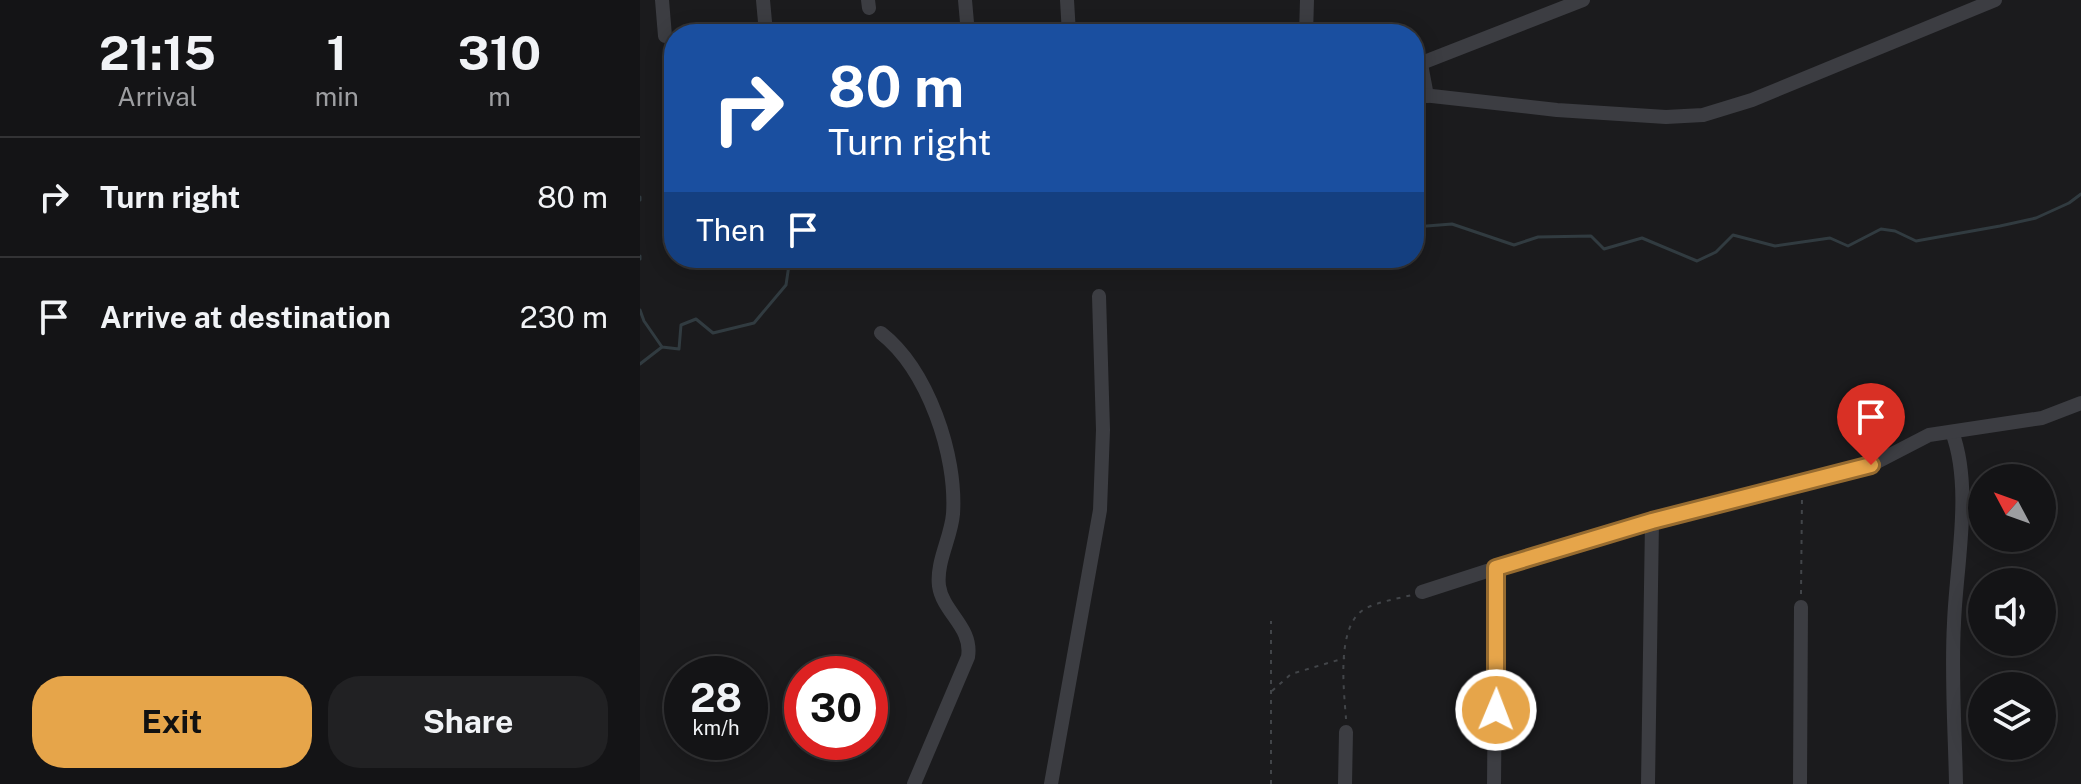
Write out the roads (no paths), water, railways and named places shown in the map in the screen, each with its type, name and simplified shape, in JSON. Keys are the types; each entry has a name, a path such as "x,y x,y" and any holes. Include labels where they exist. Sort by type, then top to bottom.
{"street":[{"path":"662,0 664,24"},
{"path":"763,0 765,24"},
{"path":"965,0 967,24"},
{"path":"1067,0 1068,24"},
{"path":"1306,24 1307,0"},
{"path":"1424,62 1583,0"},
{"path":"1424,95 1557,110 1666,117 1703,115 1752,100 1995,0"},
{"path":"1051,784 1100,510 1103,430 1099,296"},
{"path":"881,333 901,351 921,381 948,459 953,515 939,570 939,585 945,602 969,640 968,657 914,784"},
{"path":"1422,592 1652,521 1871,465 1917,439 2042,418 2081,403"},
{"path":"1952,432 1958,453 1962,527 1954,622 1956,784"},
{"path":"1648,784 1652,521"},
{"path":"1494,784 1496,568"},
{"path":"1800,784 1801,607"},
{"path":"1345,784 1346,732"}],"waterway":[{"path":"1424,226 1452,224 1514,245 1538,237 1591,236 1604,249 1642,238 1697,261 1716,252 1733,235 1775,246 1830,238 1848,246 1881,229 1895,231 1916,241 2036,218 2081,194"},
{"path":"640,310 662,347 679,349 681,325 696,319 713,333 754,323 786,285 789,268"},
{"path":"640,364 662,347"}]}
